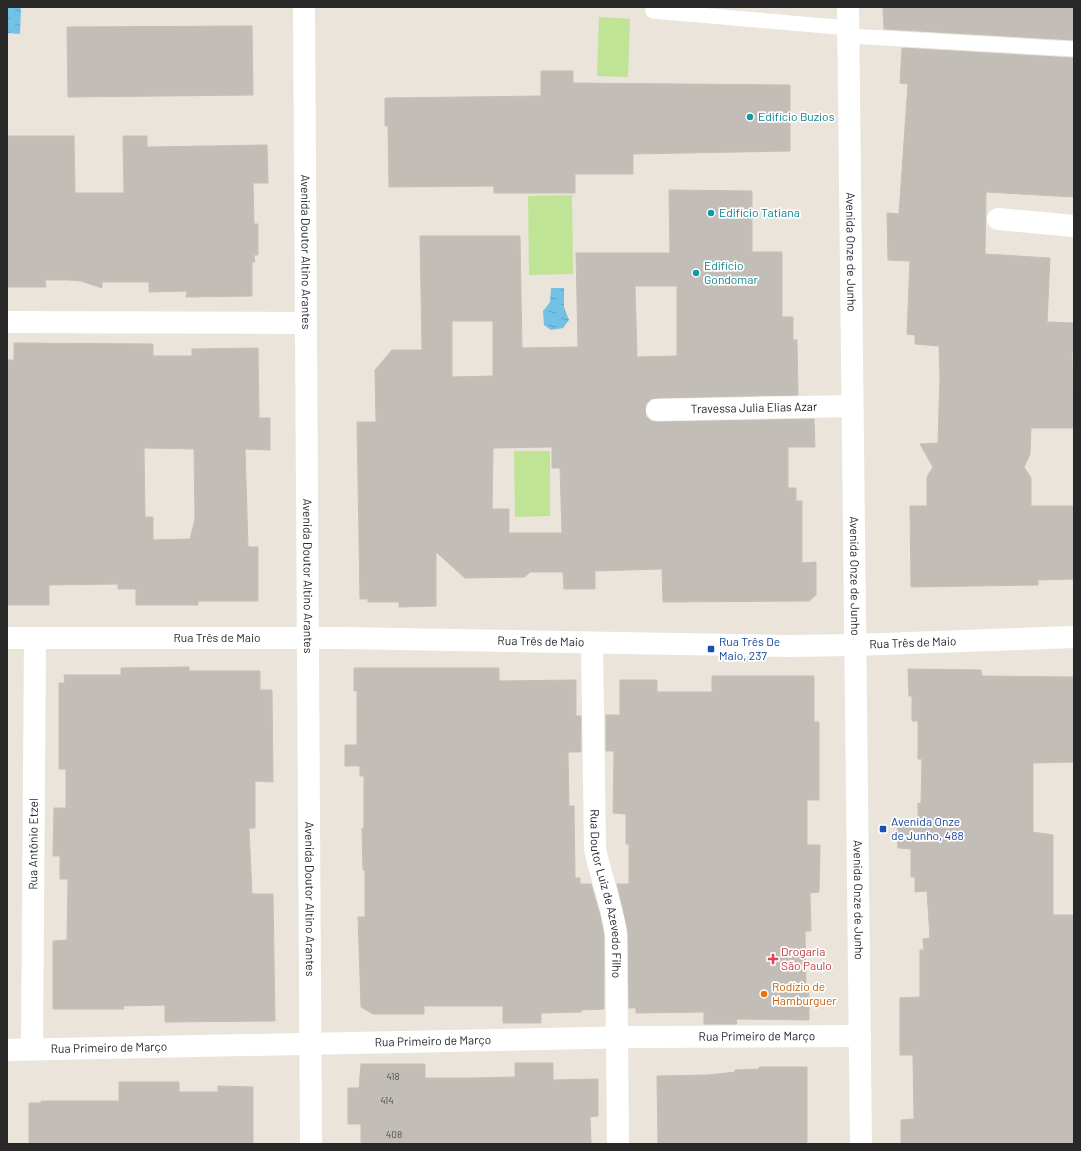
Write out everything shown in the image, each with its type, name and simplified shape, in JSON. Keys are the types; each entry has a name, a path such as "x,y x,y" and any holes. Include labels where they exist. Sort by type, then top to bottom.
{"street":[{"name":"Avenida Doutor Altino Arantes","path":"304,7 309,1045 311,1144"},
{"name":"Avenida Onze de Junho","path":"849,24 861,1144"},
{"path":"998,219 1074,226"},
{"path":"7,322 305,323"},
{"name":"Travessa Julia Elias Azar","path":"657,410 852,406"},
{"name":"Rua Três de Maio","path":"7,638 308,637 592,643 855,645 1074,637"},
{"name":"Rua Antônio Etzel","path":"32,1049 35,638"},
{"name":"Rua Doutor Luiz de Azevedo Filho","path":"592,643 595,848 614,918 616,934 618,1144"},
{"name":"Rua Primeiro de Março","path":"7,1050 309,1045 618,1037 860,1036"}],"lane":[{"path":"653,7 653,11 849,24 1074,49"}],"green space":[{"path":"599,17 630,19 628,77 597,76"},
{"path":"572,195 573,274 529,275 528,196"},
{"path":"514,451 550,451 550,516 515,517"}],"water":[{"path":"7,7 21,7 20,34 7,33"},
{"path":"551,288 564,288 564,307 569,320 563,328 551,330 544,325 543,311 550,302"}],"building":[{"path":"883,7 1074,7 1074,40 884,29"},
{"path":"252,26 253,95 68,97 67,27"},
{"path":"902,48 1074,58 1074,197 986,192 985,254 1050,258 1047,322 1074,323 1074,353 1072,353 1074,428 1031,428 1030,454 1024,467 1031,478 1031,506 1074,506 1074,579 1038,580 1038,585 911,587 910,506 927,506 927,477 933,467 920,444 938,443 940,379 939,346 915,344 915,335 907,334 910,261 888,260 887,213 899,214 908,84 900,83"},
{"path":"541,71 573,71 573,83 790,85 790,151 633,154 633,174 575,174 575,193 494,193 494,186 389,187 388,126 385,126 385,98 541,96"},
{"path":"7,136 74,136 75,193 124,193 123,136 147,136 147,147 267,145 268,183 253,183 254,224 258,224 258,255 254,255 255,262 252,262 252,296 186,297 187,291 149,292 149,282 102,282 102,288 81,281 45,280 46,287 7,287"},
{"path":"669,190 752,191 752,252 782,252 782,317 793,317 793,340 797,340 798,395 657,398 651,399 646,404 645,410 646,416 651,421 657,422 814,419 815,447 788,447 788,488 796,488 796,501 802,501 802,563 816,562 816,595 809,601 663,602 662,569 595,571 595,589 564,589 563,572 530,572 525,577 465,578 436,552 436,606 399,607 399,602 368,602 368,599 360,599 357,422 376,422 375,370 392,350 422,350 420,236 520,236 522,348 578,347 576,253 670,253","holes":["635,286 677,286 677,356 637,357","452,321 493,321 493,376 452,377","552,447 552,468 560,468 562,533 509,533 509,509 492,509 493,448"]},
{"path":"14,343 153,344 153,356 192,356 192,349 258,348 259,418 270,418 270,450 245,449 248,547 258,547 258,601 198,601 198,605 136,605 136,589 118,589 118,584 49,585 49,605 7,605 7,360 14,360","holes":["144,448 194,449 195,519 190,539 153,540 153,517 145,517"]},
{"path":"189,667 189,671 260,671 260,690 272,690 273,782 255,781 255,828 249,828 252,894 273,894 275,1021 165,1022 165,1005 123,1006 124,1009 53,1009 53,941 67,940 68,879 60,879 60,856 53,856 54,808 66,808 66,769 59,769 59,683 65,683 64,675 121,675 121,668"},
{"path":"354,668 499,668 499,681 576,680 576,716 581,716 581,752 568,752 569,806 574,806 575,878 580,878 580,884 591,884 600,915 604,935 604,1009 581,1010 581,1012 541,1013 541,1023 503,1023 503,1006 424,1006 424,1014 373,1014 361,1007 358,917 365,917 365,870 363,870 362,828 364,828 364,776 360,776 360,766 345,766 345,745 357,745 357,691 354,691"},
{"path":"908,669 981,670 982,676 1073,677 1074,762 1033,763 1033,832 1053,835 1053,915 1074,915 1074,1144 901,1144 901,1120 914,1119 913,1055 900,1055 900,998 920,997 920,950 924,950 923,939 930,938 927,891 915,892 915,877 911,877 911,849 898,848 897,821 918,821 918,803 921,804 922,759 918,759 918,721 912,721 912,696 909,696"},
{"path":"712,676 814,676 814,722 819,722 819,800 807,800 807,845 820,845 819,892 810,893 811,931 805,931 806,984 808,984 809,1020 736,1019 737,1024 704,1024 704,1012 636,1013 636,1008 629,1008 628,932 617,884 629,884 629,844 626,844 626,814 613,813 614,751 606,751 606,715 620,715 620,680 657,680 657,692 712,692"},
{"path":"515,1063 553,1063 553,1080 598,1079 598,1116 590,1117 591,1144 361,1143 361,1124 348,1124 348,1088 359,1088 361,1064 425,1064 425,1078 472,1078 515,1077"},
{"path":"759,1067 807,1067 807,1144 658,1144 657,1076 708,1075 735,1072 735,1070 759,1069"},
{"path":"119,1082 179,1082 179,1092 218,1092 218,1086 253,1087 253,1144 29,1144 29,1103 41,1103 41,1101 119,1101"}],"place":[{"name":"Edifício Buzios","path":"750,117"},
{"name":"Edifício Tatiana","path":"711,213"},
{"name":"Edifício Gondomar","path":"696,273"},
{"name":"Rua Três De Maio, 237","path":"711,649"},
{"name":"Avenida Onze de Junho, 488","path":"883,829"},
{"name":"Drogaria São Paulo","path":"773,959"},
{"name":"Rodízio de Hamburguer","path":"764,994"}]}
